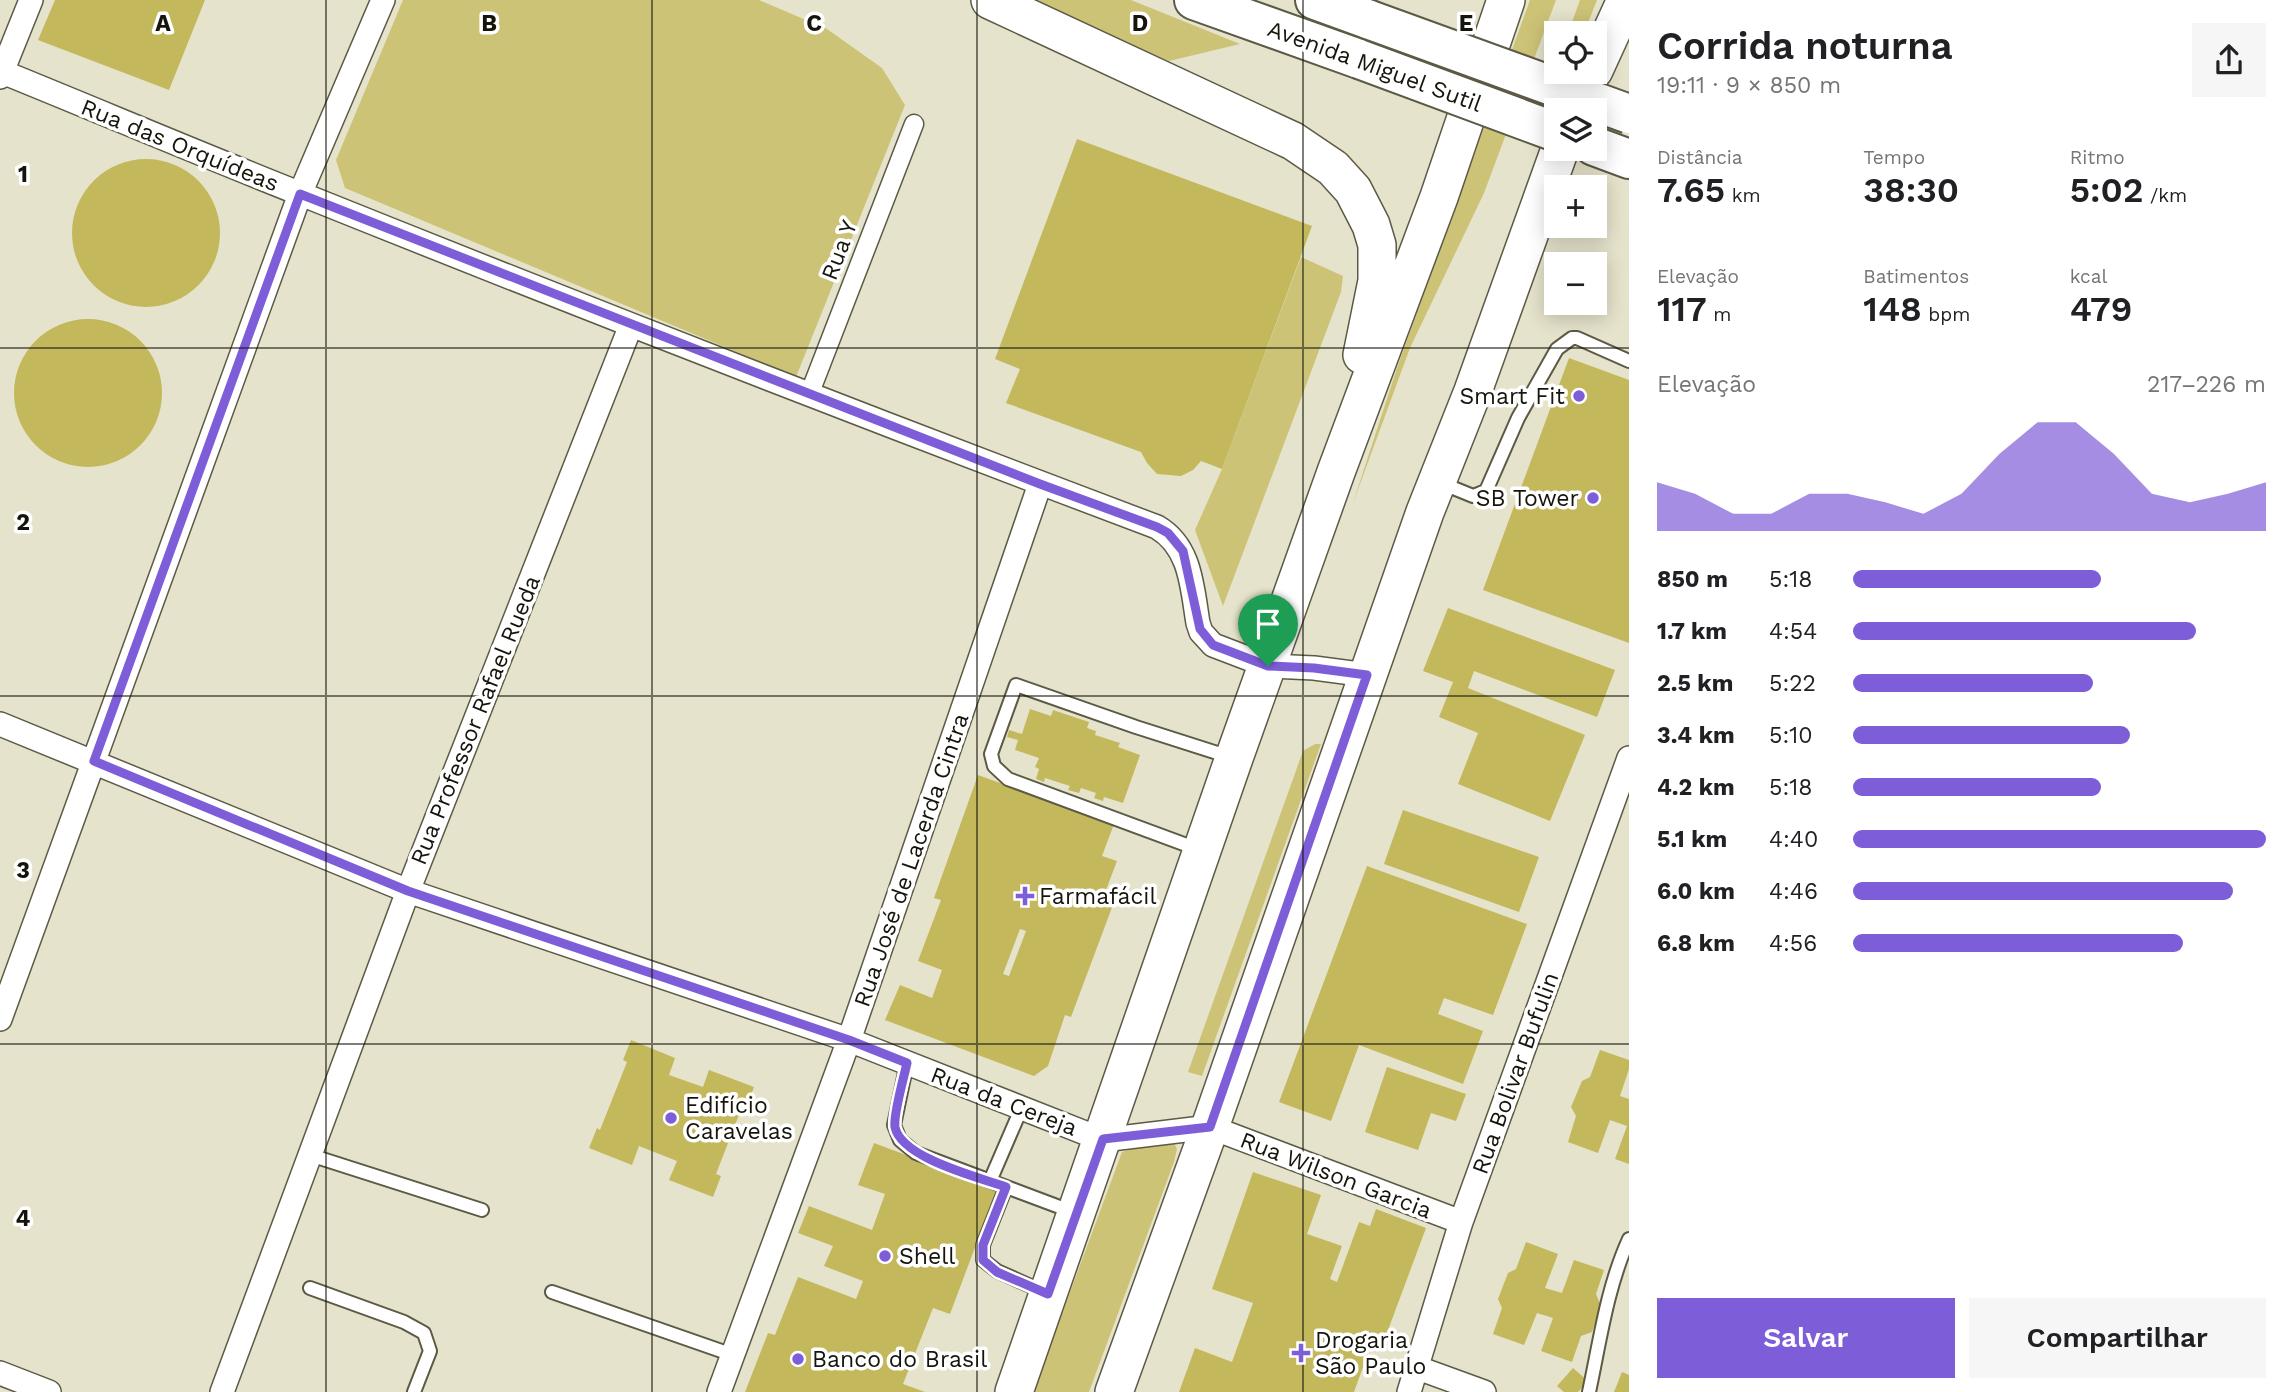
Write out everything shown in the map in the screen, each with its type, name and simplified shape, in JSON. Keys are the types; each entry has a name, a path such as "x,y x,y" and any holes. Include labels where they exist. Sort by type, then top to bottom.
{"highway":[{"name":"Avenida Miguel Sutil","path":"1194,0 1544,128"},
{"name":"Avenida Miguel Sutil","path":"1315,0 1629,114"},
{"path":"1607,151 1629,159"}],"main road":[{"path":"990,0 1293,141 1333,168 1353,190 1371,225 1377,244 1377,281 1336,472"},
{"path":"1014,1392 1234,758 1336,472 1439,197 1506,0"},
{"path":"1607,42 1626,0"},
{"path":"1114,1392 1210,1127 1367,675 1556,161"}],"street":[{"path":"1,73 30,0"},
{"path":"0,1019 300,194 383,0"},
{"name":"Rua das Orquídeas","path":"1,73 809,395 1149,524 1168,533 1183,551 1201,632 1207,640 1220,649 1268,666"},
{"name":"Rua Y","path":"809,395 914,124"},
{"name":"Rua Professor Rafael Rueda","path":"222,1392 408,891 631,325"},
{"name":"Rua José de Lacerda Cintra","path":"719,1392 849,1040 1040,484"},
{"path":"1268,666 1314,668 1367,675"},
{"name":"Rua da Cereja","path":"0,724 408,891 849,1040 1103,1139"},
{"name":"Rua Bolivar Bufulin","path":"1409,1392 1461,1222 1629,758"},
{"path":"1103,1139 1210,1127"},
{"name":"Rua Wilson Garcia","path":"1210,1127 1461,1222"},
{"path":"1418,1368 1484,1392"},
{"path":"0,1373 49,1392"}],"lane":[{"path":"1437,482 1473,496 1486,491 1518,418 1537,383 1557,349 1572,338 1629,361"},
{"path":"1203,852 1008,779 994,766 991,754 1016,685 1234,758"},
{"path":"907,1063 894,1125 900,1140 916,1153 1077,1214"},
{"path":"990,1181 1022,1107"},
{"path":"310,1155 482,1210"},
{"path":"1006,1187 983,1245 983,1260 997,1272 1048,1294"},
{"path":"1589,1392 1612,1285 1629,1239"},
{"path":"310,1288 404,1322 424,1333 430,1351 414,1392"},
{"path":"552,1292 733,1355"}],"shaded area":[{"path":"403,0 759,0 827,29 882,68 905,105 796,377 345,188 336,160"},
{"path":"1029,0 1131,0 1240,44 1169,61"},
{"path":"1530,0 1556,0 1548,21 1544,21 1544,32 1484,193 1410,348 1353,503 1397,368"},
{"path":"1580,0 1597,0 1589,21 1572,21"},
{"path":"1301,257 1343,276 1341,292 1223,606 1195,530 1222,469"},
{"path":"1315,744 1321,744 1202,1076 1188,1072 1303,751"},
{"path":"1166,1139 1173,1141 1177,1149 1174,1162 1089,1392 1033,1392 1122,1152"}],"building":[{"path":"55,0 205,0 169,90 38,40"},
{"path":"1077,139 1312,226 1222,469 1201,461 1193,470 1181,476 1157,474 1141,452 1006,403 1020,369 995,359"},
{"path":"146,159 174,165 198,181 214,205 220,233 214,261 198,285 174,301 146,307 118,301 94,285 78,261 72,233 78,205 94,181 118,165"},
{"path":"88,319 116,325 140,341 156,365 162,393 156,421 140,445 116,461 88,467 60,461 36,445 20,421 14,393 20,365 36,341 60,325"},
{"path":"1569,358 1629,380 1629,643 1483,590"},
{"path":"1448,608 1615,670 1597,717 1474,671 1468,688 1585,735 1550,821 1458,784 1478,733 1439,717 1453,682 1423,671"},
{"path":"1030,709 1051,716 1053,710 1089,722 1087,728 1096,731 1095,735 1120,743 1118,747 1140,755 1123,803 1104,797 1103,801 1094,798 1096,793 1081,788 1079,793 1068,790 1070,786 1045,778 1044,782 1036,779 1039,769 1035,767 1039,758 1015,750 1018,740 1007,737 1009,730 1022,734"},
{"path":"978,775 1114,824 1102,856 1117,861 1106,890 1117,894 1071,1017 1065,1015 1048,1066 1034,1076 885,1020 900,985 932,998 942,970 918,961 941,900 934,898","holes":["1020,929 1026,931 1009,976 1003,974"]},
{"path":"1403,810 1539,857 1519,912 1384,864"},
{"path":"1367,866 1527,924 1493,1015 1444,998 1438,1014 1483,1031 1463,1084 1359,1045 1331,1121 1279,1102"},
{"name":"Edifício Caravelas","path":"631,1040 675,1058 669,1075 703,1087 709,1070 754,1087 746,1108 742,1107 716,1174 721,1176 713,1197 669,1180 677,1161 639,1146 632,1165 589,1148 597,1128 600,1130 627,1062 623,1060"},
{"path":"1600,1050 1629,1060 1629,1069 1620,1096 1629,1099 1629,1164 1615,1159 1627,1126 1610,1120 1598,1153 1568,1142 1576,1116 1571,1107 1582,1081 1590,1077"},
{"path":"1387,1067 1466,1094 1456,1121 1431,1113 1418,1150 1365,1132"},
{"path":"874,1143 997,1189 950,1314 933,1308 903,1384 925,1392 745,1392 768,1333 775,1335 798,1277 856,1299 863,1281 824,1266 833,1246 798,1233 809,1206 872,1230 885,1194 858,1185"},
{"path":"1253,1172 1321,1195 1307,1234 1342,1246 1330,1279 1337,1282 1359,1222 1370,1226 1376,1209 1426,1228 1381,1349 1371,1345 1354,1392 1179,1392 1195,1348 1232,1362 1253,1303 1212,1289"},
{"path":"1526,1242 1558,1254 1545,1288 1562,1293 1574,1260 1604,1270 1596,1294 1601,1306 1592,1332 1581,1336 1572,1362 1541,1351 1553,1318 1537,1313 1524,1345 1493,1334 1502,1308 1498,1299 1508,1273 1516,1269"},
{"path":"1573,1368 1588,1381 1578,1392 1564,1392 1557,1386"},
{"path":"1622,1372 1629,1375 1629,1392 1614,1392"}],"place":[{"name":"Smart Fit","path":"1579,396"},
{"name":"SB Tower","path":"1593,498"},
{"name":"Farmafácil","path":"1025,896"},
{"name":"Edifício Caravelas","path":"671,1118"},
{"name":"Shell","path":"885,1256"},
{"name":"Drogaria São Paulo","path":"1301,1353"},
{"name":"Banco do Brasil","path":"798,1359"}],"route":[{"path":"300,194 809,395 1157,527 1168,533 1183,551 1198,623 1207,640 1228,652 1268,666 1314,668 1367,675 1210,1127 1103,1139 1048,1294 997,1272 983,1260 983,1245 1006,1187 916,1153 900,1140 894,1125 907,1063 849,1040 408,891 94,761 300,194"}]}
